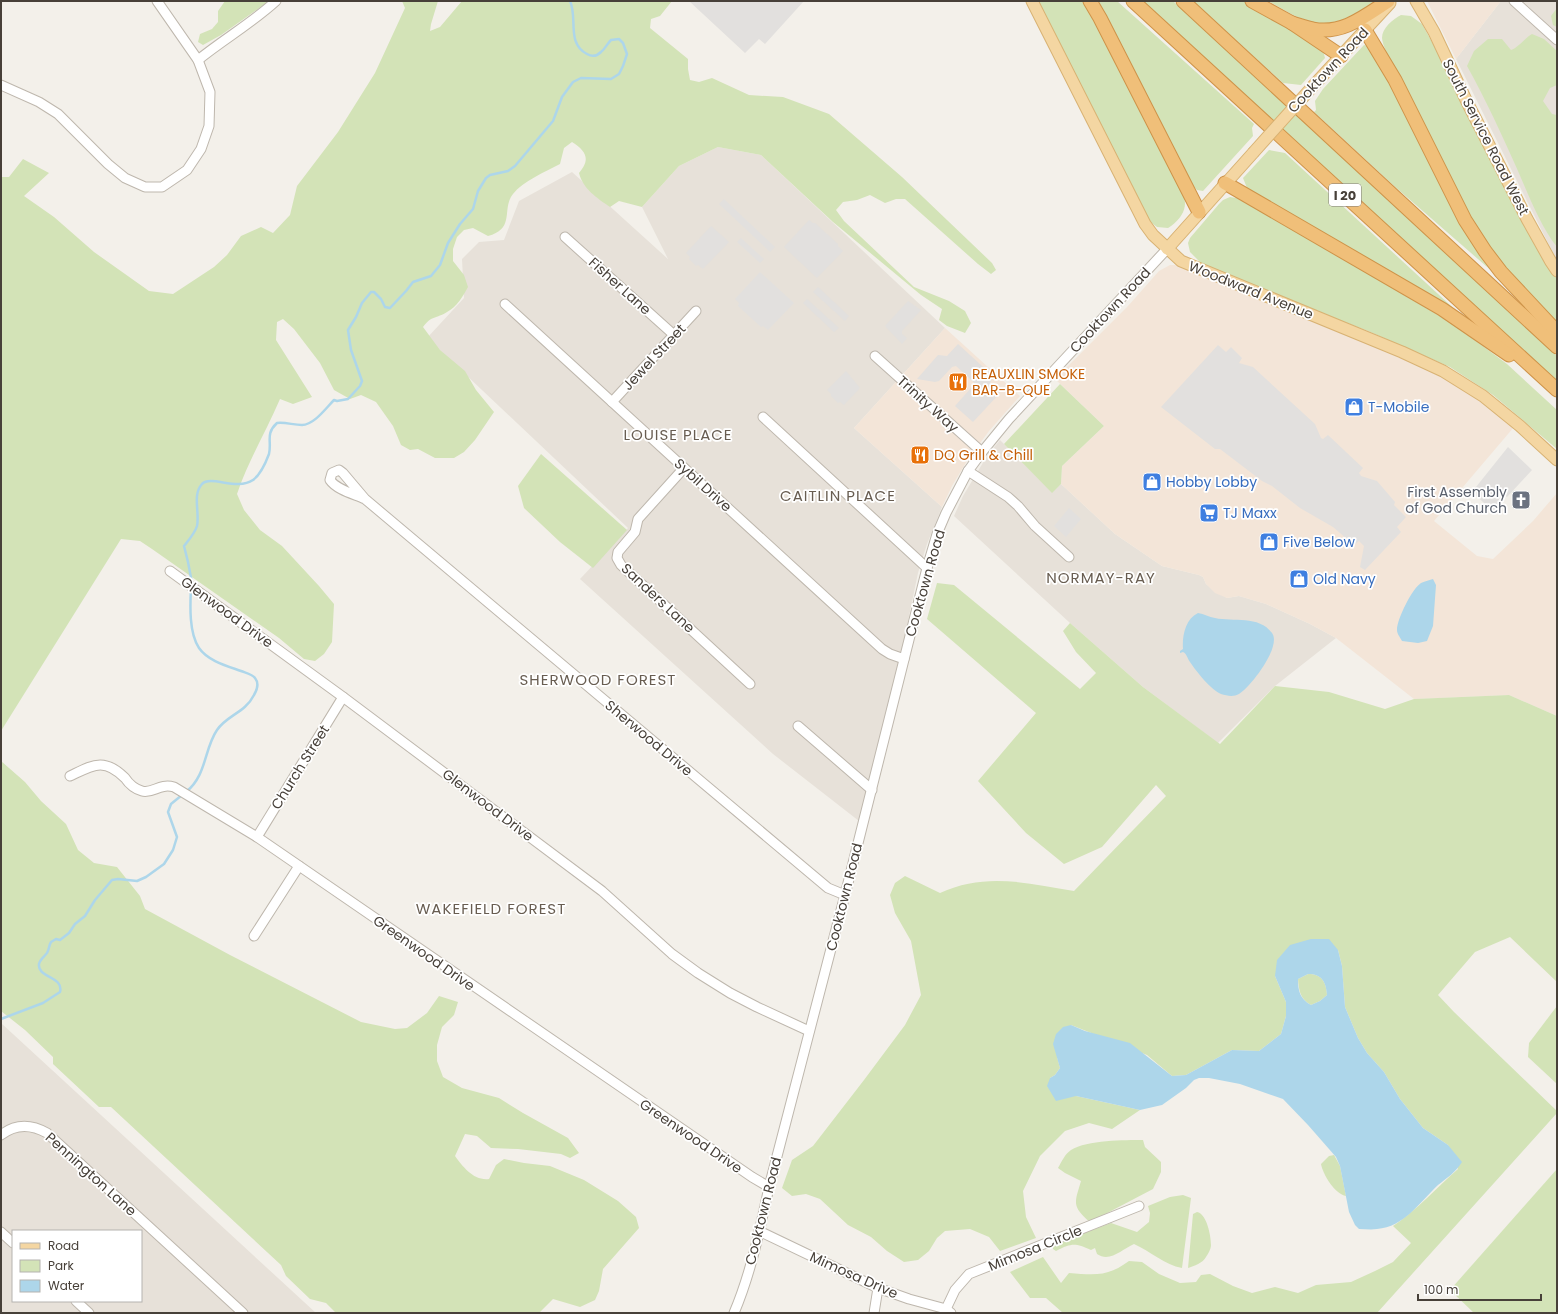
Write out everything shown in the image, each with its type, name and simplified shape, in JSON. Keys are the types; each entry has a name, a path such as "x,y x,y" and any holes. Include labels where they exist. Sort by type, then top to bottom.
{"highway":[{"path":"1090,1 1199,212"},
{"name":"I 20","path":"1133,1 1557,390"},
{"name":"I 20","path":"1182,1 1557,347"},
{"path":"1252,1 1292,23 1341,56"},
{"path":"1292,23 1314,29 1339,29 1355,23 1388,1"},
{"path":"1365,30 1395,80 1465,220 1485,251 1501,272 1557,332"},
{"path":"1225,183 1442,309 1547,380"}],"main road":[{"name":"Woodward Avenue","path":"1032,1 1145,224 1153,235 1167,249 1181,261 1395,349 1443,371 1483,396 1520,426 1557,460"},
{"name":"Cooktown Road","path":"1167,249 1252,153 1392,1"},
{"name":"South Service Road West","path":"1416,1 1434,32 1467,102 1527,219 1557,271"}],"street":[{"path":"1,85 39,102 58,114 108,164 125,178 145,187 162,187 188,170 201,149 209,126 210,92 198,60 157,1"},
{"path":"198,60 224,39 259,16 276,1"},
{"path":"1514,1 1557,40"},
{"name":"Fisher Lane","path":"565,237 674,336"},
{"name":"Cooktown Road","path":"734,1313 740,1299 759,1231 769,1187 872,790 927,568 937,534 968,471 982,452 1009,419 1167,249"},
{"name":"Sybil Drive","path":"505,304 882,648 890,654 904,659"},
{"name":"Jewel Street","path":"612,402 696,311"},
{"name":"Trinity Way","path":"875,356 982,452"},
{"path":"763,417 927,568"},
{"name":"Sanders Lane","path":"684,468 638,519 635,532 618,552 617,558 621,565 750,684"},
{"path":"968,471 1008,497 1035,526 1069,558"},
{"name":"Sherwood Drive","path":"365,500 828,888 845,894"},
{"name":"Glenwood Drive","path":"170,571 344,697 602,891 672,954 698,974 756,1007 809,1031"},
{"name":"Church Street","path":"257,837 344,697"},
{"path":"798,726 872,790"},
{"name":"Greenwood Drive","path":"70,776 90,766 103,764 113,767 132,786 142,791 146,792 167,785 174,787 257,837 752,1177 769,1187"},
{"path":"254,936 298,866"},
{"name":"Pennington Lane","path":"1,1135 13,1128 24,1126 39,1128 46,1133 243,1313"},
{"name":"Mimosa Circle","path":"949,1311 955,1290 969,1274 1139,1206"},
{"name":"Mimosa Drive","path":"759,1231 878,1288 949,1311"},
{"path":"1,1232 12,1242"},
{"path":"874,1313 878,1288"},
{"path":"77,1302 89,1313"}],"shaded area":[{"path":"689,1 804,1 765,44 759,39 745,53"},
{"path":"1427,1 1501,1 1456,59"},
{"path":"1501,1 1557,1 1557,261 1456,59"},
{"path":"718,147 761,155 945,328 854,428 942,507 927,544 918,573 898,669 859,821 773,754 580,579 628,528 427,338 464,298 462,259 479,242 504,240 519,201 572,172 668,259 642,207 679,166"},
{"path":"724,199 775,247 770,252 719,204"},
{"path":"809,220 815,223 838,244 843,251 817,278 784,247"},
{"path":"711,226 729,242 703,269 698,265 696,266 689,259 690,257 686,253"},
{"path":"741,238 764,259 760,263 737,242"},
{"path":"1170,265 1176,265 1191,270 1399,356 1446,378 1471,394 1514,427 1434,521 1477,556 1493,559 1533,521 1557,493 1557,716 1509,695 1414,699 1336,638 1310,624 1266,604 1239,596 1227,598 1215,593 1206,584 1203,577 1199,575 1162,566 1115,534 1061,484 1062,466 1104,426 1055,379 1128,306 1159,271"},
{"path":"760,272 794,303 768,330 763,326 761,327 738,306 739,303 735,299"},
{"path":"818,287 849,316 845,321 813,292"},
{"path":"807,299 839,328 834,332 803,303"},
{"path":"908,301 921,310 902,331 902,334 907,338 902,344 885,326"},
{"path":"945,328 1020,396 989,431 967,461 952,486 942,507 854,428"},
{"path":"958,344 993,376 990,383 1000,393 973,422 955,406 971,388 978,392 979,387 956,366 952,367 939,381 935,382 917,379 938,355 947,356"},
{"path":"1218,345 1226,352 1231,347 1242,358 1239,363 1253,367 1315,424 1321,438 1323,439 1328,435 1363,468 1359,473 1361,476 1377,481 1395,502 1394,505 1406,517 1397,527 1401,532 1365,570 1360,567 1364,546 1359,541 1354,545 1333,527 1300,508 1220,449 1215,449 1161,407"},
{"path":"846,371 860,388 844,405 840,402 838,403 827,390"},
{"path":"1000,440 1052,492 1061,484 1115,534 1162,566 1199,575 1203,577 1206,584 1227,598 1239,596 1266,604 1310,624 1336,638 1275,686 1218,743 1143,687 1070,623 954,516 963,496 987,456"},
{"path":"1508,447 1532,470 1507,497 1504,495 1499,500 1502,503 1494,512 1472,492"},
{"path":"1069,508 1081,519 1066,537 1054,526"},
{"path":"1,1023 316,1313 1,1313"}],"green space":[{"path":"225,1 269,1 221,35 203,45 198,42 200,34 212,29 218,22 218,11"},
{"path":"402,1 438,1 430,31 440,27 462,1 672,1 660,16 651,19 650,28 688,59 690,80 699,82 712,78 749,95 783,97 829,114 902,177 992,263 996,270 991,274 905,199 896,199 885,203 870,195 857,200 843,202 836,210 844,221 914,287 949,301 965,311 971,323 965,333 947,326 939,320 942,309 921,295 833,222 761,155 718,147 679,166 642,207 619,201 610,207 591,193 581,179 579,173 585,164 586,159 584,152 572,142 564,148 560,164 528,181 517,189 510,200 505,223 497,233 488,236 473,228 464,230 457,237 453,249 453,261 464,275 468,287 451,310 432,319 423,327 440,350 465,371 476,390 494,412 475,440 464,452 454,458 435,458 418,449 410,450 401,445 393,426 376,402 361,395 350,399 334,390 320,363 294,329 283,319 277,322 276,340 312,397 293,404 280,399 237,494 244,510 260,530 282,546 334,604 332,642 324,654 315,661 304,659 279,638 140,541 121,539 1,731 1,177 9,177 23,159 49,173 24,196 54,217 94,252 149,291 173,294 214,267 227,255 241,236 261,227 273,233 290,215 297,186 338,132 375,73 405,8"},
{"path":"1036,1 1084,1 1103,34 1184,197 1185,206 1182,215 1168,228 1157,227 1148,220"},
{"path":"1095,1 1117,1 1254,124 1252,128 1253,136 1203,191 1197,190 1192,185 1128,58"},
{"path":"1142,1 1173,1 1557,356 1557,384"},
{"path":"1193,1 1246,1 1323,50 1325,58 1301,85 1283,83"},
{"path":"1268,1 1374,1 1367,9 1332,26 1310,23"},
{"path":"1557,8 1557,27 1553,25 1551,16"},
{"path":"1401,15 1411,16 1422,24 1464,100 1557,277 1557,324 1520,286 1487,244 1446,171 1383,44 1382,34 1386,27 1391,21"},
{"path":"1532,34 1544,39 1557,51 1557,85 1550,88 1543,101 1552,114 1557,115 1557,247 1540,220 1494,118 1467,66 1474,51 1488,39 1502,39 1511,50"},
{"path":"1364,45 1371,47 1494,273 1393,185 1314,112 1316,110 1315,101 1323,89"},
{"path":"1269,150 1285,153 1463,317 1247,188 1243,178"},
{"path":"1230,197 1242,199 1453,324 1507,364 1557,410 1557,449 1493,395 1450,367 1368,331 1304,308 1203,265 1190,252 1188,243 1190,238 1219,204 1223,200"},
{"path":"1060,384 1104,426 1062,466 1061,484 1052,493 1004,444"},
{"path":"541,454 627,530 593,568 560,542 524,508 518,486"},
{"path":"937,583 954,585 1080,689 1096,673 1076,652 1063,631 1070,623 1143,687 1220,744 1275,686 1329,692 1385,709 1414,699 1509,695 1557,716 1557,982 1510,937 1475,952 1438,995 1557,1111 1557,1113 1377,1313 1063,1313 1046,1298 1030,1298 1010,1272 1043,1257 1061,1283 1069,1273 1100,1274 1114,1270 1129,1261 1142,1262 1159,1274 1180,1283 1196,1282 1201,1275 1210,1274 1233,1286 1252,1293 1275,1287 1298,1293 1316,1285 1351,1282 1393,1262 1411,1243 1393,1226 1418,1206 1458,1169 1448,1145 1423,1128 1400,1099 1384,1072 1367,1053 1358,1038 1345,1007 1342,966 1338,950 1275,976 1286,1002 1286,1016 1281,1034 1259,1051 1232,1050 1186,1075 1172,1076 1147,1055 1071,1025 1057,1057 1060,1068 1055,1075 1050,1078 1076,1096 1140,1110 1112,1129 1089,1123 1065,1131 1040,1156 1023,1191 1026,1217 1036,1238 1000,1251 989,1237 970,1229 945,1231 937,1238 929,1251 918,1260 904,1262 887,1251 871,1237 848,1225 820,1199 806,1194 792,1196 782,1188 792,1160 813,1146 905,1025 921,995 911,941 895,913 890,895 895,883 905,876 940,893 973,883 990,881 1006,881 1074,891 1166,796 1156,785 1102,847 1064,864 1026,833 978,781 1036,713 927,619"},
{"path":"1,761 25,782 41,801 66,824 78,850 94,863 117,867 140,896 145,909 230,955 361,1022 395,1029 407,1028 427,1013 439,996 458,1002 454,1015 442,1027 437,1045 437,1061 443,1077 462,1088 499,1098 568,1138 579,1153 570,1158 561,1154 518,1149 491,1148 477,1136 465,1134 455,1156 462,1165 474,1176 484,1179 489,1179 496,1165 504,1159 550,1166 584,1180 618,1201 636,1217 639,1228 603,1269 599,1291 595,1300 580,1307 553,1299 539,1313 336,1313 326,1303 310,1299 286,1276 281,1265 111,1107 99,1107 53,1064 53,1057 25,1030 1,1011"},
{"path":"1308,974 1317,975 1320,977 1326,986 1327,995 1320,1001 1311,1005 1302,997 1298,983 1298,979"},
{"path":"1557,1006 1557,1084 1528,1057 1529,1043"},
{"path":"1143,1140 1145,1147 1161,1162 1161,1172 1153,1189 1090,1222 1077,1208 1076,1199 1081,1181 1058,1168 1064,1158 1071,1150 1086,1144 1106,1141"},
{"path":"1334,1155 1340,1166 1346,1196 1342,1195 1334,1188 1322,1168 1321,1164 1329,1156"},
{"path":"1557,1169 1557,1313 1474,1313 1450,1290"},
{"path":"1183,1195 1191,1198 1182,1268 1164,1261 1134,1244 1116,1254 1107,1257 1097,1254 1095,1248 1091,1250 1077,1245 1066,1246 1056,1251 1053,1249 1053,1245 1111,1223 1137,1232 1149,1222 1150,1213 1148,1206 1170,1197"},
{"path":"1197,1212 1206,1221 1211,1247 1203,1261 1188,1268 1193,1214"}],"water":[{"path":"1433,579 1436,585 1433,626 1427,641 1418,643 1402,641 1397,630 1399,619 1413,591 1421,583"},
{"path":"1198,613 1215,618 1253,621 1267,627 1272,633 1274,639 1273,647 1264,666 1251,683 1235,696 1228,696 1217,692 1200,675 1185,654 1183,652 1180,653 1183,649 1183,639 1187,624 1190,619"},
{"path":"1311,939 1329,939 1338,950 1342,966 1345,1007 1358,1038 1367,1053 1384,1072 1400,1099 1423,1128 1448,1145 1462,1162 1454,1172 1438,1185 1411,1213 1395,1224 1387,1227 1359,1229 1355,1225 1349,1212 1340,1166 1336,1157 1283,1099 1240,1084 1209,1078 1199,1078 1194,1080 1186,1088 1162,1105 1140,1110 1076,1096 1056,1101 1047,1086 1050,1078 1055,1075 1060,1068 1053,1044 1056,1034 1063,1027 1071,1025 1085,1031 1130,1043 1172,1076 1186,1075 1232,1050 1259,1051 1281,1034 1286,1016 1286,1002 1275,976 1277,960 1290,945","holes":["1308,974 1313,974 1320,977 1326,986 1327,995 1320,1001 1311,1005 1307,1003 1300,994 1298,979"]}],"waterway":[{"path":"192,583 184,546 197,526 197,493 202,484 212,481 240,484 253,480 260,472 268,457 270,449 270,434 273,427 277,423 299,425 306,424 320,416 334,400 337,401 348,399 360,386 362,381 351,350 348,330 362,303 371,292 374,292 381,299 385,307 390,308 413,282 431,276 440,265 448,243 460,224 473,209 478,191 486,178 490,175 508,171 515,166 553,121 562,97 573,82 581,78 611,79 619,74 627,54 623,43 619,39 611,40 602,51 594,56 589,55 581,49 575,37 570,1"},
{"path":"186,792 198,778 217,730 221,725 246,706 256,691 257,686 255,678 249,674 213,660 199,648 193,635 190,611 191,588"},
{"path":"1,1019 43,1003 60,992 58,983 39,969 41,959 47,953 51,942 56,939 60,940 85,916 95,900 112,880 118,879 137,881 146,877 164,864 173,850 177,837 168,812 171,804 182,795"}],"place":[{"name":"REAUXLIN SMOKE BAR-B-QUE","path":"958,382"},
{"name":"T-Mobile","path":"1354,407"},
{"name":"DQ Grill & Chill","path":"920,455"},
{"name":"Hobby Lobby","path":"1152,482"},
{"name":"First Assembly of God Church","path":"1521,500"},
{"name":"TJ Maxx","path":"1209,513"},
{"name":"Five Below","path":"1269,542"},
{"name":"Old Navy","path":"1299,579"}],"district":[{"name":"LOUISE PLACE","path":"678,434"},
{"name":"CAITLIN PLACE","path":"838,495"},
{"name":"NORMAY-RAY","path":"1101,577"},
{"name":"SHERWOOD FOREST","path":"598,679"},
{"name":"WAKEFIELD FOREST","path":"491,908"}]}
